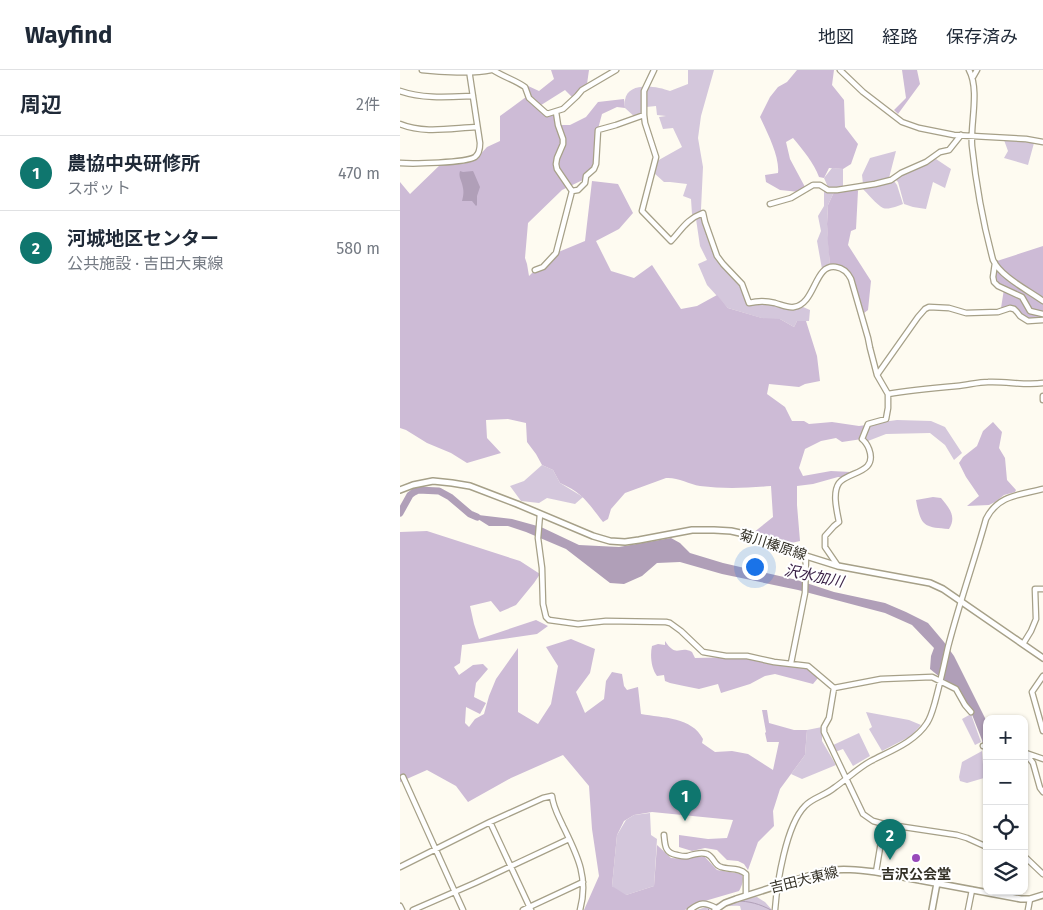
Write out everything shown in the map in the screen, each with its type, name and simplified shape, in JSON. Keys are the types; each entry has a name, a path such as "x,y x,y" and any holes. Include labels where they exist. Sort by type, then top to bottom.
{"main road":[{"name":"菊川榛原線","path":"400,490 433,481 452,482 470,486 593,536 610,541 639,540 692,530 730,531 749,535 838,566 930,583 961,600 1043,658"},
{"name":"吉田大東線","path":"716,909 725,903 746,895 824,871 838,869 876,872 1021,899 1030,899 1043,895"},
{"path":"932,910 937,883"}],"street":[{"path":"422,70 448,72 492,70 525,87 528,98 545,113 563,109 582,90 616,70"},
{"path":"654,70 644,91 644,115 656,157 642,211 671,242 692,218 704,213 705,222 717,256 742,284 748,303 770,302 787,307 801,305 809,296 823,271 833,267 842,269 848,274 850,279 877,375 888,394 888,408 886,419 868,424 862,439 866,441 870,453 869,463 864,469 840,481 837,485 835,505 840,522 824,536 825,547 838,566"},
{"path":"840,70 863,92 893,117 902,122 919,128 960,135 1034,139 1043,142"},
{"path":"969,70 973,77 972,144 979,196 995,263 997,268 1043,301"},
{"path":"973,77 977,70"},
{"path":"400,163 462,162 474,158 478,154 480,143 469,71"},
{"path":"400,91 424,97 473,96"},
{"path":"556,112 563,139 563,144 557,158 556,169 572,191"},
{"path":"572,191 578,190 585,182 586,176 594,169 598,130 644,115"},
{"path":"400,124 421,129 477,127"},
{"path":"770,204 791,198 813,185 820,185 828,190 837,190 891,180 926,162 940,152 949,150 960,135"},
{"path":"535,270 542,267 556,253 572,191"},
{"path":"995,263 994,282 998,286 1022,296 1030,311 1043,314"},
{"path":"877,375 918,317 929,306 949,308 966,313 998,312 1010,308 1014,309 1028,321 1043,320"},
{"path":"888,394 990,382 1043,383"},
{"path":"775,910 778,885 789,836 801,811 808,803 827,794 862,767 909,740 929,722 961,600 986,519 990,512 1005,499 1043,489"},
{"path":"540,515 538,538 542,568 543,604 546,617 549,620 578,624 606,621 666,622 681,631 703,652 726,656 747,656 774,662 808,666 834,688"},
{"path":"792,664 805,593 806,556"},
{"path":"1023,644 1036,619 1035,589 1043,589"},
{"path":"1043,676 1032,692 1043,731"},
{"path":"834,688 870,680 932,677 956,689 965,705 972,712"},
{"path":"834,688 829,718 824,727 824,732 863,814 873,821 884,824 956,835 983,845"},
{"path":"1028,753 1043,760"},
{"path":"1028,756 1033,763 1040,788 1043,792"},
{"path":"403,777 463,910"},
{"path":"400,867 490,822 543,798 552,796 579,860 583,882 580,910"},
{"path":"490,822 530,908"},
{"path":"876,872 884,824"},
{"path":"664,835 665,848 672,855 683,857 693,854 706,854 712,857 716,865 742,870 746,874 746,895"},
{"path":"413,910 569,839"},
{"path":"1028,860 1043,874"},
{"path":"523,910 583,882"},
{"path":"968,910 972,890"},
{"path":"1028,910 1030,899"},
{"path":"690,910 697,904 703,903 716,909"},
{"path":"400,906 402,910"}],"shaded area":[{"path":"551,70 589,70 587,84 572,97 565,90 538,107 545,115 554,114 558,125 570,125 586,117 598,102 624,99 625,108 617,107 602,114 591,176 562,190 528,223 525,258 529,276 535,270 543,270 556,253 585,241 592,181 618,184 633,213 619,229 596,241 611,271 634,278 652,265 681,309 697,306 717,295 728,308 762,318 780,319 794,327 797,321 806,321 817,356 820,381 799,387 769,384 767,394 785,407 792,421 804,421 809,424 832,422 859,426 867,425 862,439 842,442 836,438 821,441 805,449 799,468 803,476 831,471 851,472 843,477 797,486 800,541 787,544 753,533 773,517 771,486 709,487 666,478 625,493 611,509 608,519 603,522 585,499 560,483 553,470 542,465 527,442 526,423 508,419 486,420 487,438 501,453 467,463 400,428 400,182 410,194 441,164 470,162 477,158 487,147 500,141 500,116 530,94 526,85 539,91 554,79"},
{"path":"688,70 714,70 701,116 698,138 703,167 701,211 697,214 692,214 691,199 683,196 687,184 664,182 654,173 657,161 682,147 673,128 663,129 659,117 666,116 657,115 656,106 646,107 646,119 636,118 625,108 627,94 631,90 644,86 670,91 688,84"},
{"path":"797,70 834,70 832,85 844,100 845,127 858,144 851,164 843,169 829,168 824,178 819,177 811,162 793,138 786,142 790,159 805,187 799,192 780,190 766,182 765,175 778,173 778,167 772,145 760,117 770,97"},
{"path":"902,70 917,70 920,84 898,114 894,110 906,98"},
{"path":"1004,140 1034,143 1028,165 1004,158 1008,151"},
{"path":"896,151 889,178 863,184 862,175 870,158"},
{"path":"936,159 951,169 945,188 933,182 926,209 904,204 898,182 895,179"},
{"path":"832,168 843,169 843,187 828,187 824,178"},
{"path":"460,171 473,171 474,173 480,187 476,206 472,201 462,201 463,186"},
{"path":"894,181 903,204 890,208 883,208 862,188"},
{"path":"856,188 858,191 856,229 851,231 848,245 871,281 868,310 864,313 851,275 836,264 830,265 828,244 828,205 834,192"},
{"path":"824,190 834,192 828,205 827,224 830,265 822,269 817,241 821,231 818,216 824,206"},
{"path":"701,216 716,260 740,285 746,303 767,303 795,309 803,307 810,310 809,321 797,321 794,327 780,319 765,319 728,308 707,285 698,264 707,260 700,246 696,219"},
{"path":"1043,246 1043,318 1026,318 1015,306 1001,308 1004,289 996,276 997,261"},
{"path":"897,420 931,421 945,427 962,453 954,460 945,445 930,433 886,434 868,441 862,439 868,424"},
{"path":"993,422 1002,432 999,448 1005,458 1007,480 1016,490 989,505 967,506 979,496 959,463 963,457 977,446 983,431"},
{"path":"542,465 553,470 560,483 583,497 575,504 547,498 539,503 521,501 510,486 524,481"},
{"path":"933,497 941,498 951,512 952,520 949,529 929,526 922,521 916,500"},
{"path":"470,514 512,519 541,527 579,545 619,547 671,538 680,543 690,553 723,563 797,580 834,592 885,603 906,612 928,623 954,656 984,715 983,747 971,712 957,691 930,669 934,648 912,625 885,613 798,590 722,574 680,562 657,563 642,576 624,584 610,583 566,549 508,526 489,526"},
{"path":"427,531 520,561 540,574 516,605 500,612 491,601 470,606 479,639 536,620 548,626 537,634 462,645 460,663 454,667 459,675 473,665 483,664 488,669 476,683 474,697 486,703 480,714 466,707 465,723 469,727 475,719 484,714 496,679 518,648 518,712 538,724 551,704 558,666 546,647 571,639 595,649 590,673 576,692 585,713 604,699 606,681 612,672 622,674 624,686 627,690 638,687 641,714 684,722 692,726 703,739 702,743 715,752 732,751 748,754 773,770 779,742 767,742 762,710 767,710 769,723 794,730 807,730 805,755 780,789 773,811 774,826 758,842 748,870 744,864 738,861 727,860 717,850 705,848 692,851 679,847 679,835 708,839 727,838 733,820 652,812 634,815 624,821 617,835 612,886 626,895 654,886 657,845 671,858 705,857 717,870 742,874 743,878 739,891 698,903 685,910 584,910 599,876 592,829 589,786 563,755 511,778 468,802 456,786 427,770 400,782 400,532"},
{"path":"665,641 675,651 688,650 692,652 695,658 740,657 767,663 806,666 818,678 813,684 775,674 721,693 718,684 699,689 670,683 665,681 664,675 657,676 653,669 651,653 652,646 658,644 665,645"},
{"path":"866,712 909,720 921,725 911,736 882,751 869,729 872,727"},
{"path":"971,714 981,742 975,745 962,719"},
{"path":"822,727 822,741 836,765 802,779 791,774 805,755 807,730"},
{"path":"859,733 870,756 853,766 843,749 835,752 831,746"},
{"path":"982,751 983,778 967,783 960,781 962,762"},
{"path":"650,813 651,835 657,839 654,886 623,896 612,886 617,835 626,820 634,815"},
{"path":"757,897 772,910 741,910 740,906 727,906 710,910 697,910 726,901"}],"waterway":[{"name":"沢水加川","path":"400,513 410,495 414,492 418,490 439,491 477,517"},
{"path":"737,901 754,903 771,910"}],"place":[{"name":"農協中央研修所","path":"685,821"},
{"name":"吉沢公会堂","path":"916,858"},
{"name":"河城地区センター","path":"890,860"}]}
